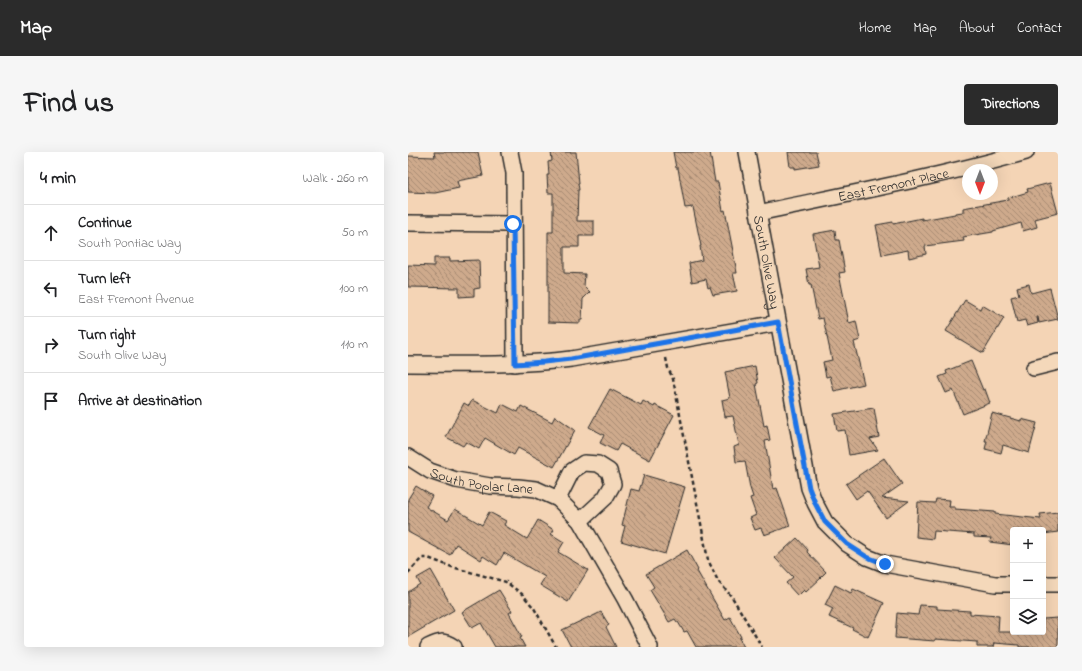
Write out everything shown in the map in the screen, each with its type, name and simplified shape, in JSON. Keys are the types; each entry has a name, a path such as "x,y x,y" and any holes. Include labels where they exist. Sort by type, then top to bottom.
{"street":[{"path":"510,152 514,173 513,224 515,364"},
{"name":"South Olive Way","path":"747,152 809,488 825,522 847,544 867,557 885,564 995,584 1010,584"},
{"name":"East Fremont Place","path":"758,213 922,178 1026,152"},
{"path":"408,223 513,224"},
{"path":"408,364 515,364 571,359 778,322"},
{"path":"1034,368 1058,362"},
{"name":"South Poplar Lane","path":"408,457 430,471 449,478 490,486 518,486 536,489 558,499 580,521 625,599 650,647"},
{"path":"558,499 572,471 584,463 598,464 609,471 613,484 605,498 580,521"},
{"path":"1046,584 1058,584"},
{"path":"428,647 438,641 446,642 454,647"}],"path":[{"path":"664,343 668,368 673,379 708,560 718,581 732,597 762,647"},
{"path":"408,573 422,558 428,558 452,567 506,582 522,594 534,608 556,647"}],"building":[{"path":"434,152 478,152 483,176 457,181 459,188 435,193 408,192 408,156 435,157"},
{"path":"551,152 576,152 579,183 577,221 594,221 594,236 579,236 579,247 564,247 564,273 585,274 584,286 590,292 583,299 582,320 580,320 580,323 548,322 548,232 553,232 553,193 548,193 547,175 549,175 548,162 552,161"},
{"path":"673,152 710,152 715,182 718,182 723,211 725,210 732,246 737,273 733,273 737,291 713,295 710,287 708,288 706,279 692,282 689,263 702,260 701,246 693,207 685,208 678,168 676,168"},
{"path":"788,152 816,152 819,165 795,169 795,167 790,167"},
{"path":"1050,183 1058,213 1035,219 1037,227 1023,231 1021,223 993,232 963,237 964,241 925,246 926,254 909,258 908,250 882,255 876,225 893,222 893,224 922,218 922,220 955,214 963,212 963,208 1008,200 1008,198 1028,192 1027,189"},
{"path":"835,230 836,240 839,240 845,272 839,273 849,323 856,321 860,340 854,342 864,384 834,391 830,376 826,377 823,362 832,360 823,318 818,319 806,269 819,267 813,234"},
{"path":"434,258 450,258 450,261 479,260 480,288 474,289 474,296 459,297 459,288 408,287 408,265 434,266"},
{"path":"1029,284 1031,293 1050,288 1058,319 1039,323 1037,317 1038,323 1027,326 1025,320 1017,322 1011,297 1019,295 1017,287"},
{"path":"965,300 980,309 982,305 1004,318 983,353 946,331"},
{"path":"971,361 983,390 985,389 990,403 963,414 953,390 946,393 939,377 947,374 946,371"},
{"path":"755,366 758,383 756,384 764,426 767,425 770,440 765,441 773,489 777,488 790,526 764,535 761,528 755,530 750,518 756,515 750,498 753,497 745,461 736,462 734,447 739,445 733,416 725,417 722,400 730,398 725,372"},
{"path":"610,389 641,405 643,401 654,407 655,405 674,415 650,460 620,444 616,451 600,443 604,435 589,427"},
{"path":"472,400 498,413 502,404 518,412 521,406 552,422 555,416 575,430 554,467 518,448 514,455 485,438 479,449 466,442 463,446 446,437 464,403 469,406"},
{"path":"874,408 879,437 870,439 878,450 849,455 845,430 837,431 834,414"},
{"path":"992,413 1021,421 1021,419 1037,423 1029,453 1003,445 1001,453 985,449 987,441 985,441"},
{"path":"884,458 902,484 882,498 909,501 886,518 867,491 856,499 846,484"},
{"path":"644,475 685,487 665,554 621,541 625,526 622,525 631,489 639,491"},
{"path":"416,486 432,496 426,507 448,520 455,509 482,525 489,512 506,521 504,525 527,539 538,520 554,530 551,534 564,542 558,552 588,570 568,602 540,585 545,577 504,553 497,565 483,556 481,560 456,544 450,555 408,532 408,499"},
{"path":"936,499 950,500 949,507 955,507 955,509 995,512 995,514 1041,519 1040,514 1058,512 1058,532 1046,534 1046,527 1010,527 1010,545 990,542 991,538 974,537 974,534 934,531 933,539 916,537 918,502 935,503"},
{"path":"797,538 808,550 807,552 826,572 806,592 804,590 798,596 786,583 793,577 775,558"},
{"path":"687,550 698,570 697,571 725,620 730,617 741,637 739,638 744,647 696,647 687,631 684,632 675,619 669,622 650,590 654,587 646,574"},
{"path":"431,570 454,610 408,637 408,592 420,584 417,578"},
{"path":"835,585 851,593 853,589 884,603 868,637 829,617 833,609 825,605"},
{"path":"499,590 512,611 509,613 522,637 520,638 525,647 495,647 481,623 472,628 462,612"},
{"path":"920,605 937,606 937,609 970,611 970,614 999,616 998,632 1010,632 1010,635 1046,635 1046,619 1058,618 1058,647 1019,647 1019,645 994,643 993,647 977,647 977,642 895,638 897,613 918,615"},
{"path":"601,612 609,625 606,627 616,647 571,647 562,630"}],"route":[{"path":"513,224 515,364 571,359 778,322 809,488 815,503 825,522 847,544 867,557 885,564"}]}
